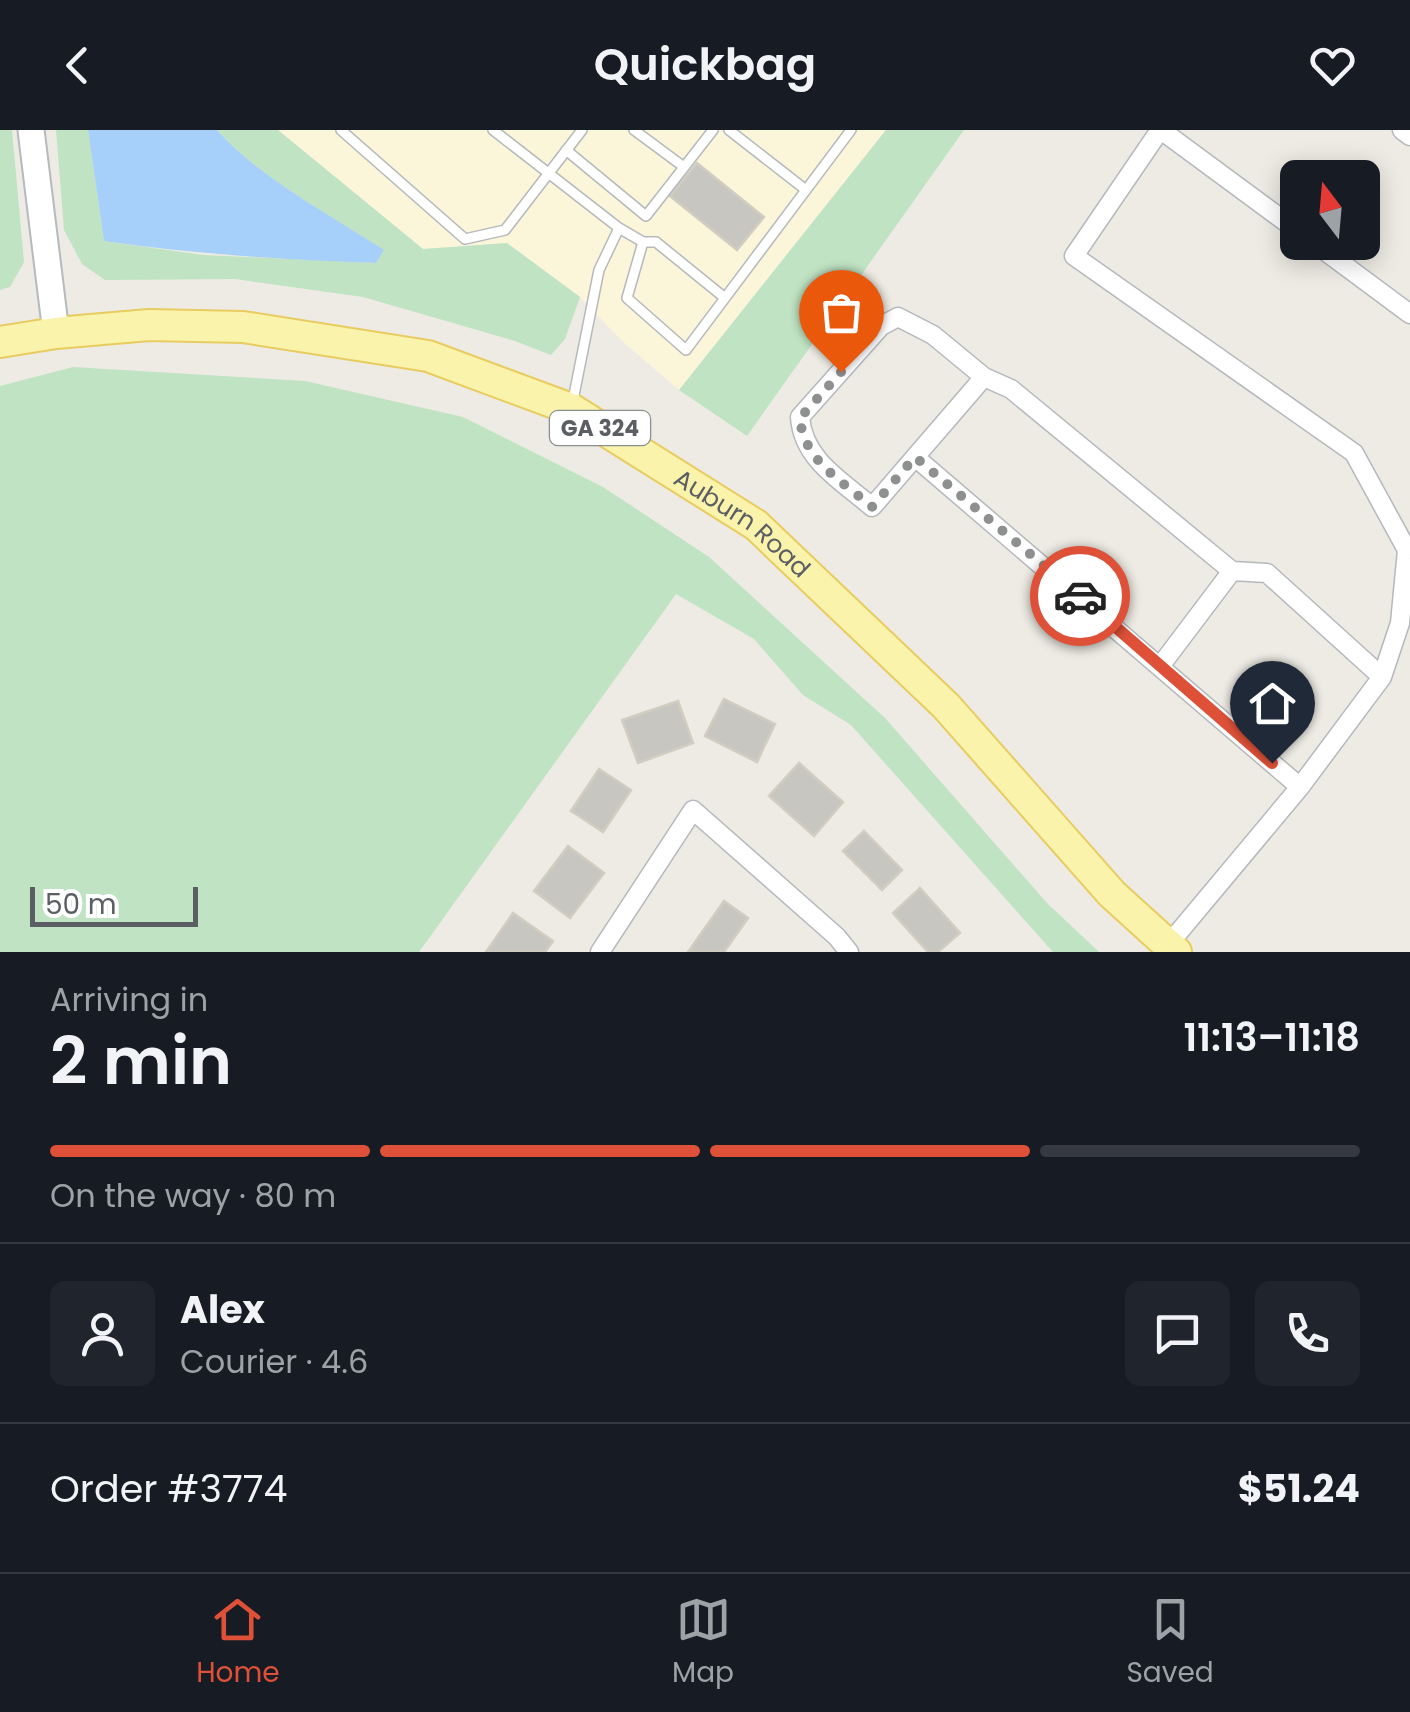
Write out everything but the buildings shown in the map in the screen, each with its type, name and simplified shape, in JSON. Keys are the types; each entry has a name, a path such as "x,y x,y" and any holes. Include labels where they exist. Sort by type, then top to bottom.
{"main road":[{"name":"Auburn Road","path":"0,342 56,332 150,325 244,327 428,356 571,409 756,525 946,706 1112,894 1172,948"}],"street":[{"path":"31,130 56,332"},
{"path":"1172,948 1300,788 1382,677 1400,623 1408,549 1354,452 1074,256 1161,130 1280,218"},
{"path":"1402,130 1410,136"},
{"path":"1337,260 1410,314"},
{"path":"984,376 872,507 810,454 801,436 800,418 882,326 898,317 933,335 984,376 1011,389 1232,570 1267,572 1382,677"},
{"path":"915,457 1300,788"},
{"path":"1161,665 1232,570"},
{"path":"600,952 694,810 849,952"}],"lane":[{"path":"341,130 466,238 505,230 582,130"},
{"path":"492,130 619,228 643,242 656,242 725,298"},
{"path":"634,130 684,166"},
{"path":"630,235 713,130"},
{"path":"729,130 806,190"},
{"path":"643,242 627,298 686,350 851,130"},
{"path":"566,150 646,216"},
{"path":"571,409 600,270 619,228"}],"shaded area":[{"path":"278,130 886,130 679,390 621,340 580,297 507,243 423,249"}],"green space":[{"path":"0,130 12,130 24,262 10,287 0,290"},
{"path":"56,130 88,130 104,241 203,255 376,263 383,250 274,179 217,130 278,130 423,249 507,243 580,297 565,339 551,355 363,297 235,279 105,280 82,264 64,230"},
{"path":"886,130 964,130 747,436 679,390"},
{"path":"73,367 305,381 463,417 603,487 709,557 885,718 1047,903 1099,952 1053,952 851,725 803,695 754,639 676,594 419,952 0,952 0,386"}],"water":[{"path":"88,130 217,130 274,179 384,250 376,263 240,256 104,241"}],"way so far":[{"path":"841,372 800,418 801,436 810,454 872,507 915,457 1080,596"}],"route":[{"path":"1080,596 1272,763"}]}
